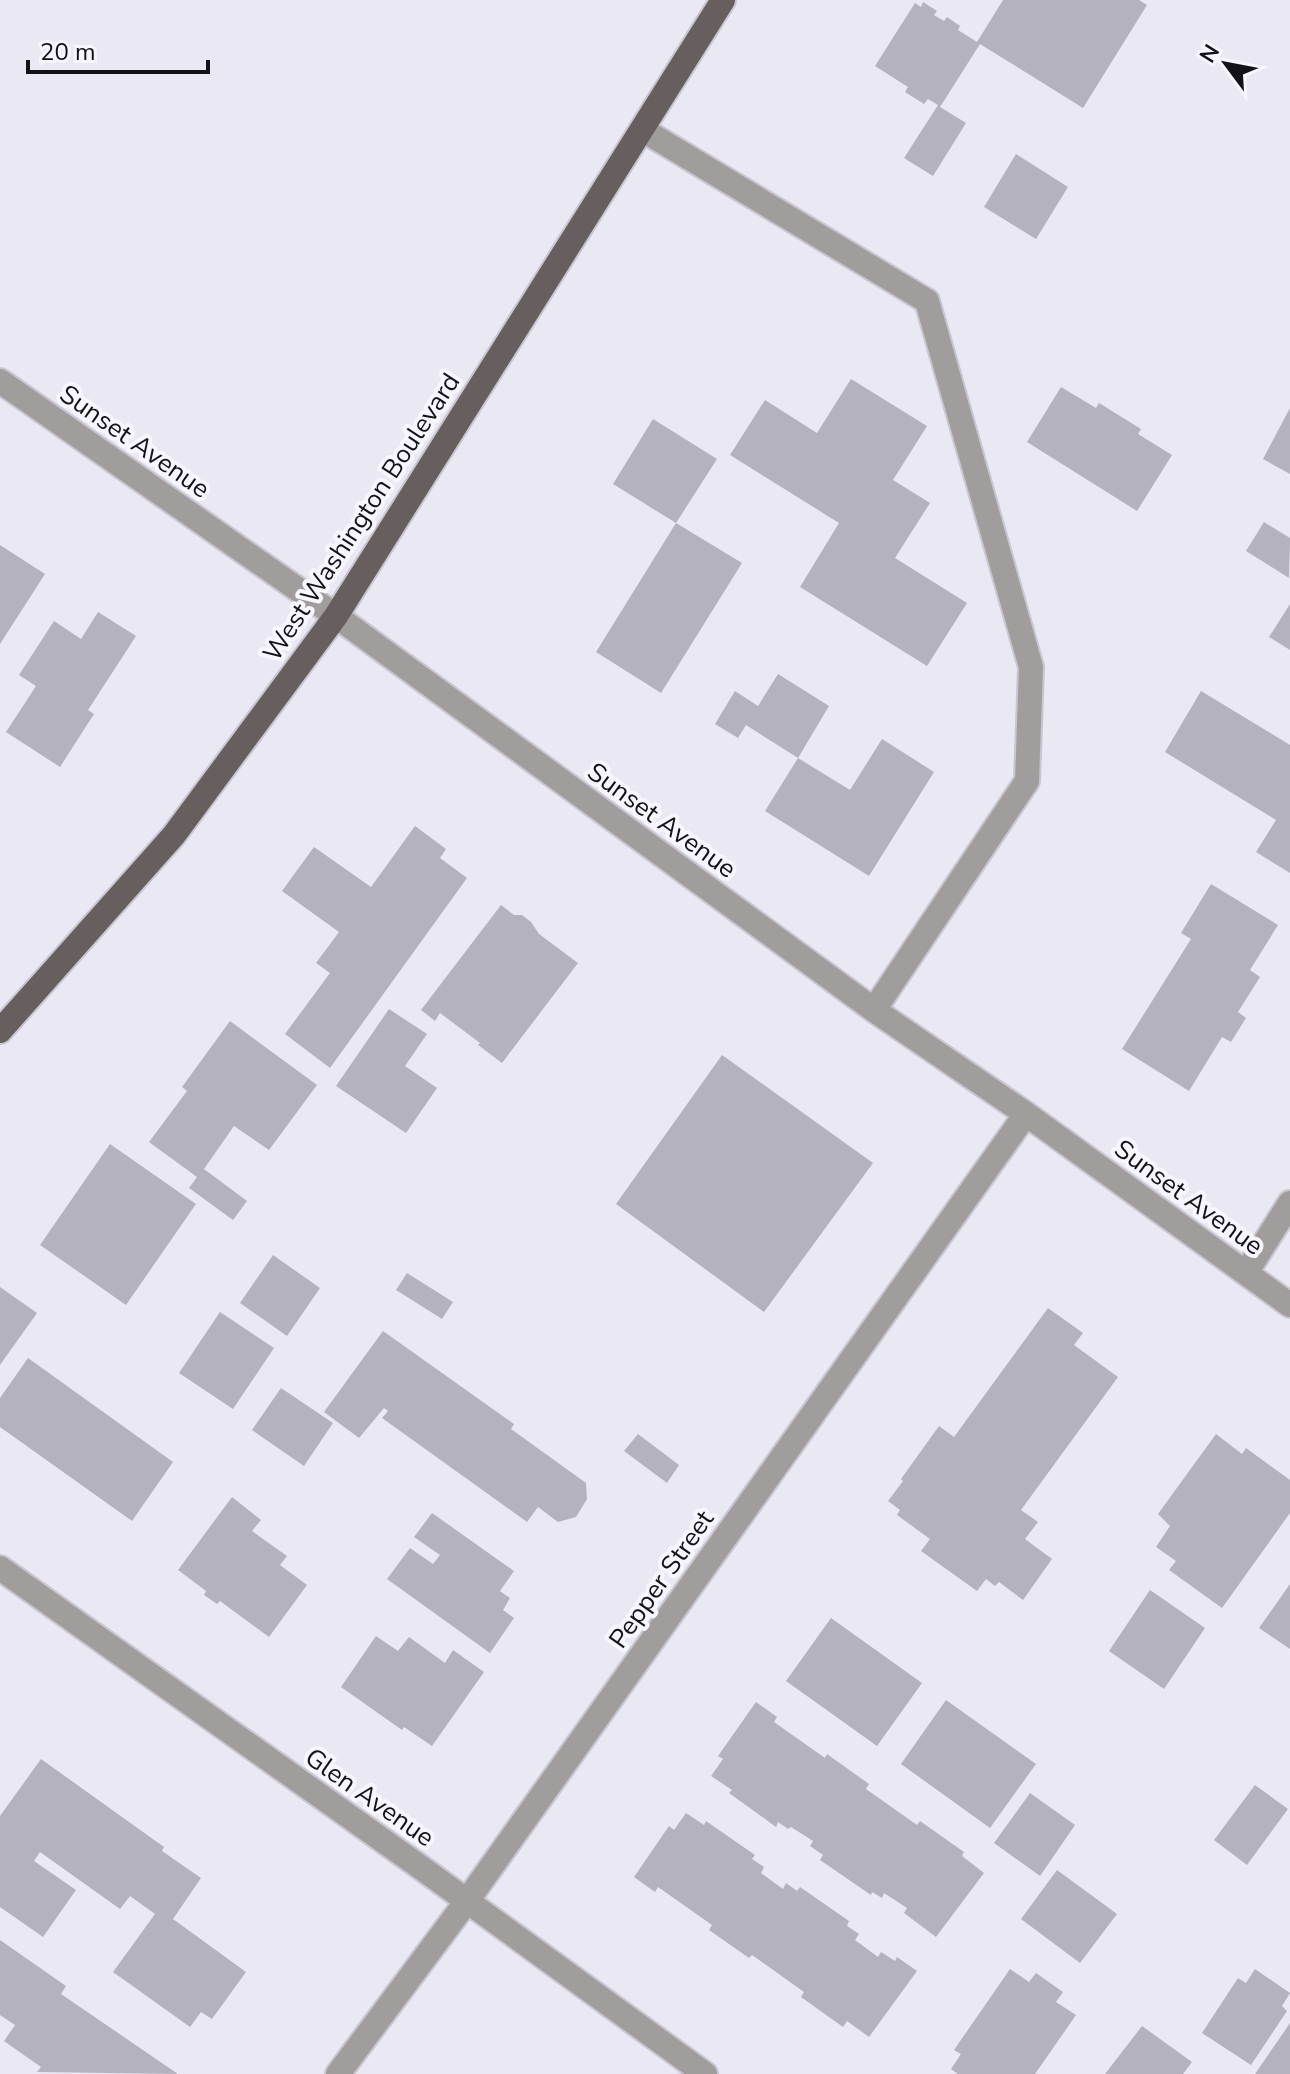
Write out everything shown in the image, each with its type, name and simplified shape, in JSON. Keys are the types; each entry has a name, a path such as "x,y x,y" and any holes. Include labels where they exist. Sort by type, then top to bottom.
{"main road":[{"name":"West Washington Boulevard","path":"0,1031 174,835 336,616 723,0"}],"street":[{"path":"643,130 927,301 1031,667 1027,781 874,1010"},
{"name":"Sunset Avenue","path":"0,381 336,616 874,1010 1026,1114 1290,1305"},
{"name":"Pepper Street","path":"338,2074 467,1901 1026,1114"},
{"path":"1246,1273 1290,1203"},
{"name":"Glen Avenue","path":"0,1568 705,2074"}],"building":[{"path":"1003,0 1139,0 1147,5 1083,108 980,44 940,107 966,123 933,176 904,158 938,105 928,99 924,104 905,92 908,87 875,66 915,3 921,7 923,2 937,11 934,15 944,21 947,17 960,26 958,30 977,42"},
{"path":"1016,154 1068,187 1036,239 984,207"},
{"path":"851,379 927,426 893,480 930,503 895,558 967,603 927,666 800,587 839,523 730,455 765,400 817,433"},
{"path":"1061,387 1096,408 1099,403 1141,429 1138,434 1172,455 1137,511 1027,442"},
{"path":"1290,408 1290,474 1263,459"},
{"path":"653,419 717,459 676,523 613,484"},
{"path":"1264,522 1290,538 1289,578 1246,551"},
{"path":"676,523 742,563 661,693 596,652"},
{"path":"0,545 45,574 0,644"},
{"path":"1290,604 1290,650 1269,637"},
{"path":"98,612 136,636 88,710 94,714 60,767 6,732 36,686 19,675 54,621 81,639"},
{"path":"778,674 829,706 798,758 746,725 738,738 715,724 735,691 758,706"},
{"path":"1201,691 1290,745 1290,873 1256,852 1276,820 1165,752"},
{"path":"882,739 934,772 869,876 765,811 798,758 850,790"},
{"path":"415,826 446,849 440,858 467,878 330,1068 285,1034 330,973 316,963 339,932 282,891 314,847 371,887"},
{"path":"1211,884 1278,925 1250,970 1260,977 1238,1012 1246,1018 1231,1042 1222,1037 1189,1091 1122,1049 1191,939 1181,933"},
{"path":"501,905 514,915 522,915 539,934 578,963 502,1063 440,1013 435,1021 421,1010"},
{"path":"389,1009 427,1034 405,1066 437,1088 406,1133 336,1086"},
{"path":"230,1021 317,1085 269,1150 234,1126 204,1169 247,1201 233,1220 189,1188 197,1177 149,1142 187,1091 182,1087"},
{"path":"722,1055 873,1163 764,1312 616,1204"},
{"path":"110,1144 196,1204 126,1305 40,1245"},
{"path":"273,1255 320,1288 287,1336 240,1303"},
{"path":"407,1273 453,1302 442,1319 396,1290"},
{"path":"0,1287 37,1313 0,1365"},
{"path":"1048,1308 1083,1333 1074,1345 1118,1377 1021,1510 1038,1522 1025,1539 1052,1559 1023,1600 999,1582 995,1586 986,1579 977,1591 921,1551 930,1539 897,1515 900,1510 888,1501 939,1426 954,1437"},
{"path":"220,1312 274,1348 233,1409 179,1373"},
{"path":"383,1331 514,1424 511,1429 586,1483 587,1499 576,1517 558,1522 538,1507 527,1522 382,1418 388,1411 384,1408 359,1438 324,1412"},
{"path":"28,1358 173,1462 132,1521 0,1427 0,1398"},
{"path":"281,1388 333,1423 304,1466 252,1430"},
{"path":"638,1434 679,1465 667,1483 624,1451"},
{"path":"1216,1434 1242,1454 1246,1448 1290,1480 1290,1513 1222,1608 1169,1570 1176,1561 1156,1547 1170,1526 1158,1514"},
{"path":"232,1497 261,1520 252,1531 287,1556 280,1565 307,1585 269,1637 220,1601 217,1604 204,1595 206,1591 178,1570"},
{"path":"432,1513 514,1571 500,1591 510,1598 503,1610 514,1618 490,1653 387,1579 410,1548 433,1564 440,1555 414,1537"},
{"path":"1290,1584 1290,1649 1259,1628"},
{"path":"1150,1590 1205,1628 1164,1689 1109,1651"},
{"path":"831,1618 922,1683 877,1746 786,1681"},
{"path":"376,1636 398,1651 409,1637 445,1663 453,1650 484,1672 432,1746 404,1727 402,1730 341,1687"},
{"path":"946,1700 1036,1764 990,1828 901,1764"},
{"path":"756,1702 777,1717 774,1722 869,1784 866,1789 917,1825 920,1821 964,1852 962,1856 984,1873 936,1937 904,1913 907,1908 884,1893 882,1898 872,1892 871,1895 820,1860 823,1855 810,1846 813,1841 778,1822 776,1827 711,1776 723,1759 718,1756"},
{"path":"41,1759 164,1847 162,1851 201,1878 173,1919 246,1972 212,2019 201,2012 190,2027 113,1972 155,1914 130,1896 120,1909 40,1852 34,1861 76,1890 43,1937 0,1907 0,1816"},
{"path":"1255,1785 1288,1809 1247,1865 1214,1840"},
{"path":"1030,1793 1075,1825 1040,1876 994,1843"},
{"path":"686,1813 704,1825 706,1821 755,1855 752,1859 764,1867 761,1873 783,1889 786,1883 797,1891 800,1887 849,1921 847,1926 859,1934 855,1940 878,1957 881,1952 895,1961 897,1957 917,1971 869,2037 847,2021 843,2027 801,1997 804,1992 752,1955 749,1958 709,1930 712,1925 658,1887 655,1892 634,1877 669,1826 674,1830"},
{"path":"1057,1870 1117,1914 1080,1963 1021,1919"},
{"path":"0,1940 66,1986 61,1994 178,2074 37,2072 41,2067 4,2041 15,2025 0,2015"},
{"path":"1010,1969 1029,1982 1036,1973 1063,1992 1056,2002 1076,2015 1035,2074 958,2074 951,2069 961,2054 954,2050"},
{"path":"1255,1969 1290,1993 1282,2006 1287,2011 1251,2065 1202,2033 1238,1978 1246,1983"},
{"path":"1290,2023 1290,2074 1255,2074"},
{"path":"1142,2026 1192,2062 1183,2074 1105,2074"}]}
